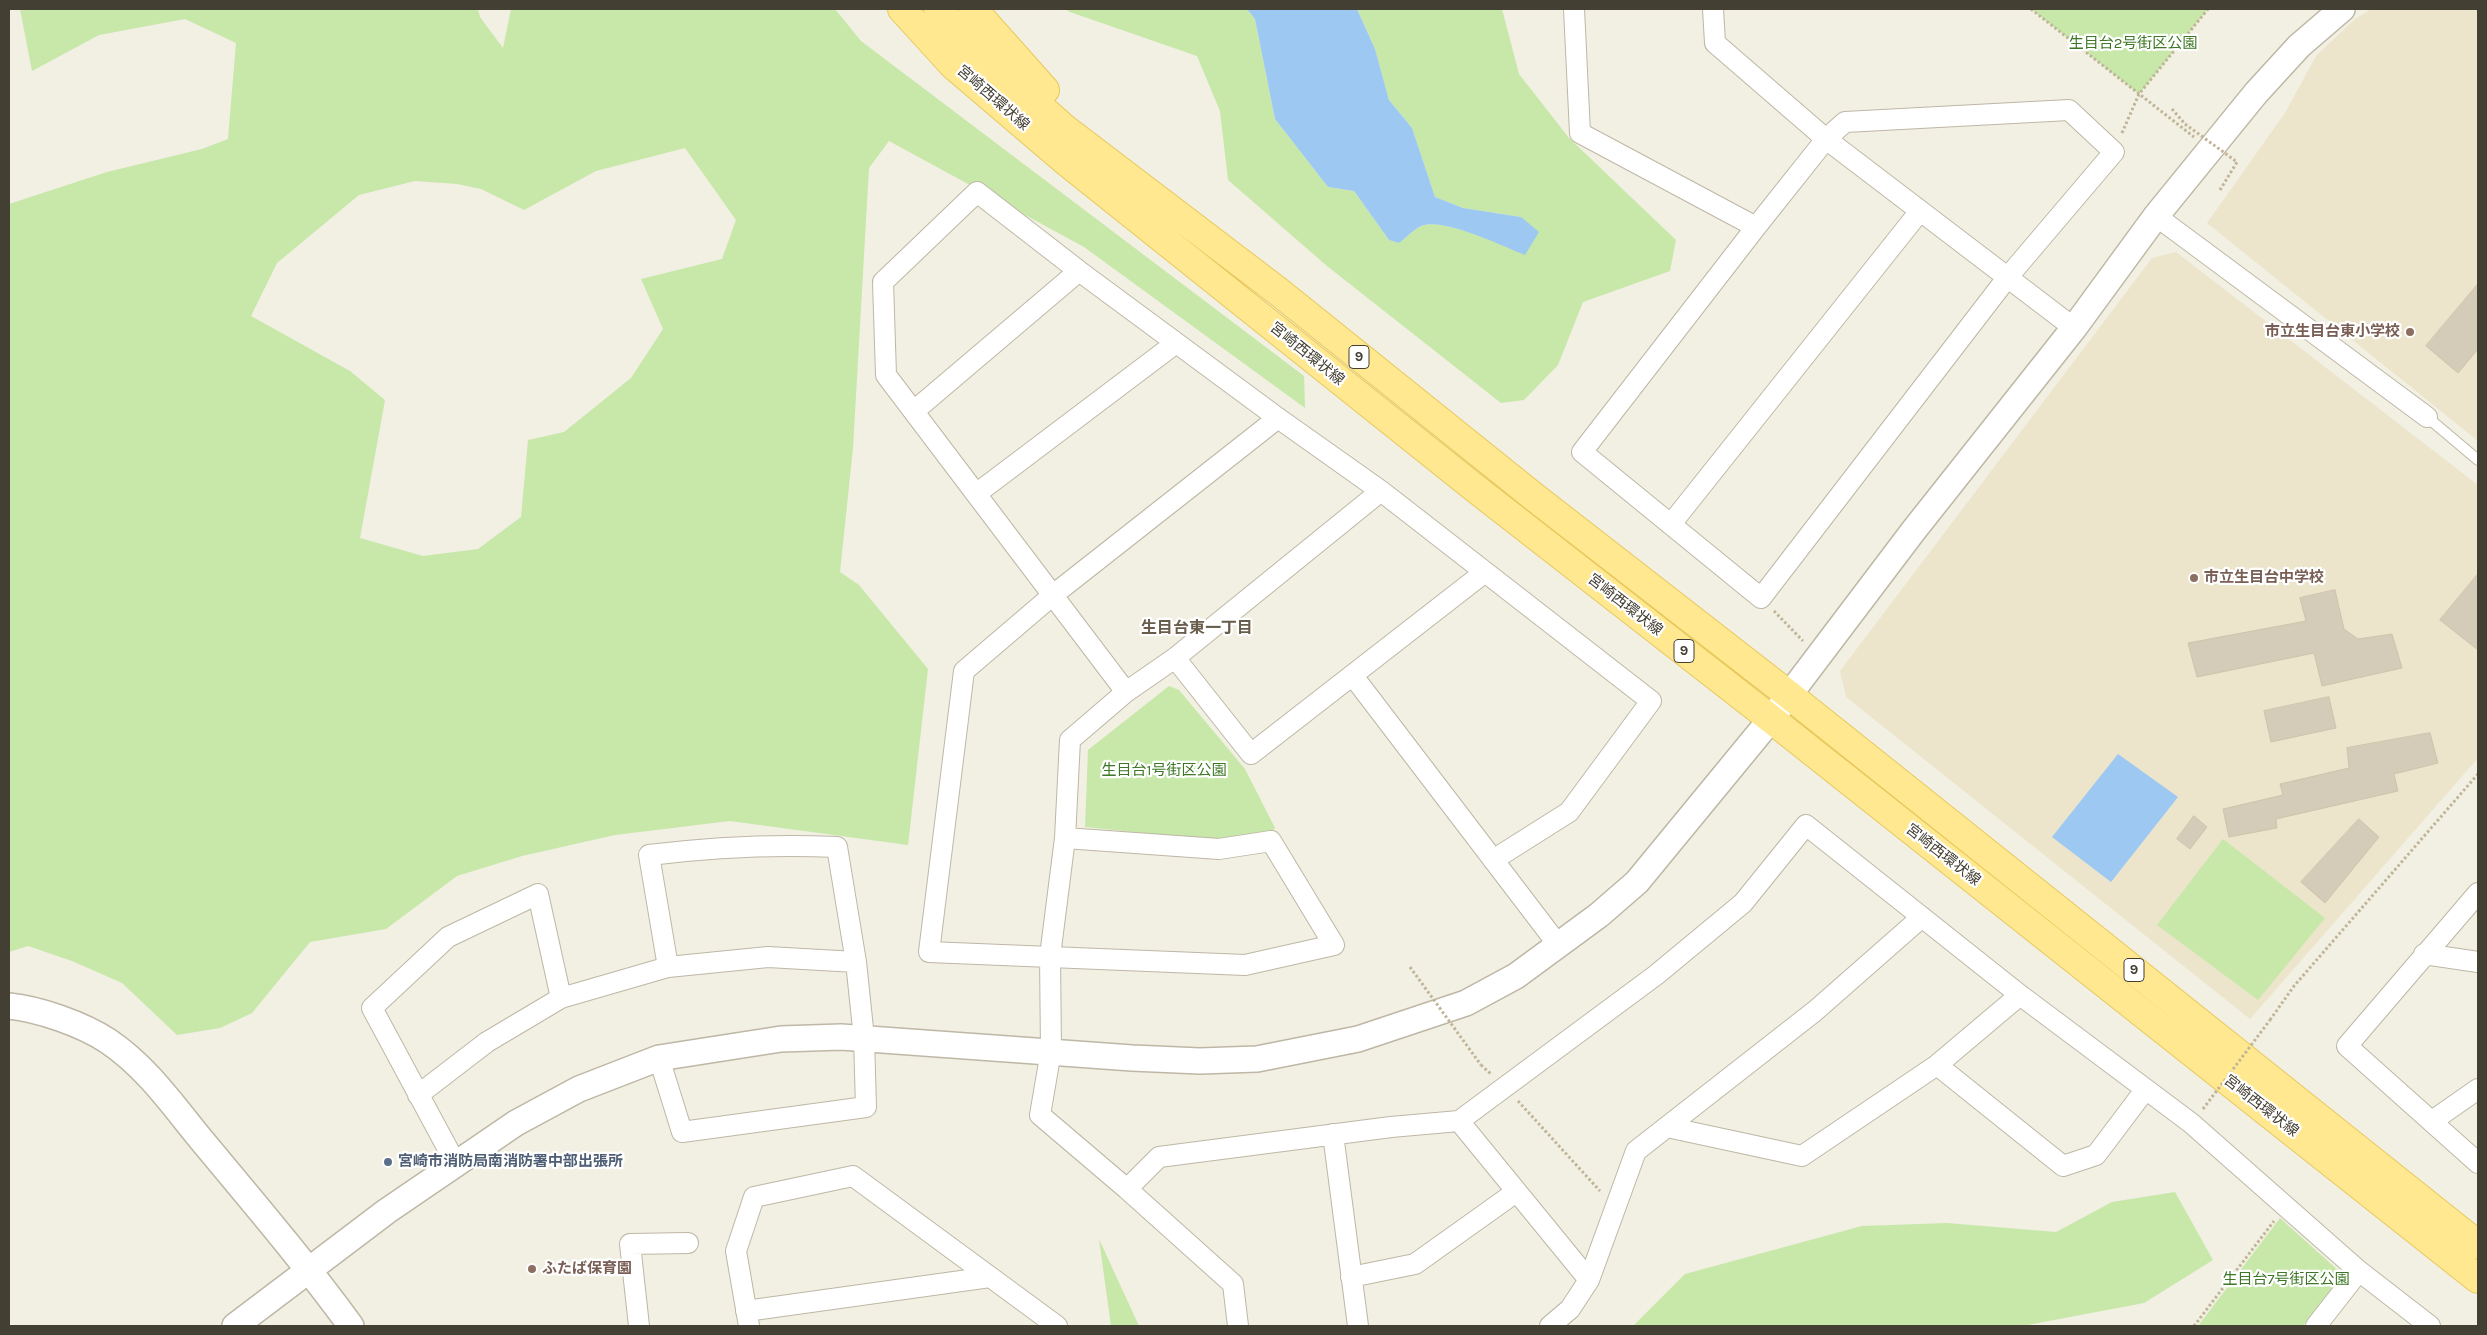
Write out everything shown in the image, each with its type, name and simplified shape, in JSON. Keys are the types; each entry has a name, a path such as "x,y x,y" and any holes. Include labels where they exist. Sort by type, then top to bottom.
{"main road":[{"name":"宮崎西環状線","path":"902,9 953,65 1068,163 1484,495 1771,719 2478,1279"},
{"name":"宮崎西環状線","path":"938,9 977,51 1065,129 1279,292 1532,496 1789,695 2478,1244"},
{"path":"972,9 1039,85 1267,270 1279,292"}],"street":[{"path":"1574,9 1580,132 1756,227"},
{"path":"1712,9 1715,43 1826,139 2074,328"},
{"path":"235,1326 387,1211 516,1123 579,1089 658,1058 781,1039 864,1038 1200,1061 1257,1058 1358,1039 1466,1003 1516,976 1559,946 1636,882 1771,719 1817,656 2074,328 2156,216 2256,93 2298,46 2342,9"},
{"path":"2069,110 2114,152 2007,278 1761,598 1582,452 1756,227 1826,139 1845,122 2069,110"},
{"path":"1126,692 886,376 883,282 977,192 1079,272 1381,491 1651,701 1570,812 1493,860"},
{"path":"1671,524 1920,211"},
{"path":"2156,216 2427,417"},
{"path":"914,411 1079,272"},
{"path":"976,494 1176,343"},
{"path":"1066,838 1219,849 1271,841 1334,945 1245,965 929,952 964,671 1053,596 1278,418"},
{"path":"1238,1326 1233,1284 1127,1189 1040,1115 1051,1052 1050,956 1066,838 1070,740 1126,692 1176,658 1381,491"},
{"path":"1176,658 1251,754 1485,572"},
{"path":"1352,676 1559,946"},
{"path":"1127,1189 1159,1157 1333,1134 1459,1121 1656,975 1743,903 1806,825 2020,995 2191,1123 2359,1271 2430,1326"},
{"path":"658,1058 682,1132 866,1108 864,1038 856,962 837,847 780,844 698,848 649,855 668,967"},
{"path":"2478,893 2347,1046 2478,1163"},
{"path":"456,1164 372,1008 448,937 538,894 561,998"},
{"path":"1550,1326 1570,1309 1589,1280 1636,1151 1815,1011 1922,918"},
{"path":"2424,954 2478,962"},
{"path":"418,1096 487,1042 561,998 668,967 768,958 856,962"},
{"path":"1668,1127 1802,1156 1937,1065 2020,995"},
{"path":"9,1006 56,1017 107,1040 138,1064 310,1271 351,1326"},
{"path":"1937,1065 2063,1166 2096,1155 2145,1090"},
{"path":"2432,1120 2478,1089"},
{"path":"1459,1121 1589,1280"},
{"path":"1333,1134 1358,1326"},
{"path":"990,1277 748,1319 736,1251 754,1197 853,1176 1057,1326"},
{"path":"1351,1277 1414,1264 1516,1192"},
{"path":"639,1326 630,1244 688,1243"},
{"path":"2316,1326 2359,1271"}],"lane":[{"path":"2427,417 2478,460"}],"path":[{"path":"2031,9 2210,150"},
{"path":"2114,152 2139,94 2208,9"},
{"path":"2172,109 2185,124 2237,162 2220,190"},
{"path":"1761,598 1817,656"},
{"path":"2202,1109 2294,986 2478,774"},
{"path":"1410,967 1481,1065 1505,1086 1616,1208"},
{"path":"2194,1326 2278,1216"}],"shaded area":[{"name":"市立生目台東小学校","path":"2371,9 2478,9 2478,441 2207,223 2285,113 2316,56 2354,20"},
{"name":"市立生目台中学校","path":"2176,252 2478,485 2478,758 2250,1019 1846,697 1840,671 2152,258"}],"green space":[{"path":"20,9 478,9 480,17 503,48 511,9 835,9 861,41 1304,376 1305,408 1084,247 889,141 869,168 853,448 840,572 859,585 928,669 908,845 730,821 615,835 522,856 457,876 386,929 310,942 252,1013 220,1028 177,1035 122,983 72,961 28,946 9,952 9,204 107,172 202,149 228,139 236,43 185,19 99,35 32,71","holes":["685,148 736,220 722,259 641,279 663,329 631,378 564,432 528,440 521,517 478,549 423,556 360,538 385,400 350,371 251,316 277,263 359,195 415,181 457,184 481,189 524,210 596,171"]},
{"path":"1065,9 1247,9 1255,19 1275,119 1328,187 1354,191 1389,240 1399,243 1421,226 1431,224 1443,225 1473,234 1525,254 1521,217 1463,208 1435,197 1412,128 1389,100 1375,49 1357,9 1502,9 1519,74 1569,138 1676,240 1670,271 1583,302 1558,365 1524,400 1501,403 1327,266 1228,180 1220,111 1197,56"},
{"name":"生目台2号街区公園","path":"2031,9 2208,9 2139,94"},
{"name":"生目台1号街区公園","path":"1169,686 1179,690 1245,769 1275,828 1271,832 1219,841 1085,827 1088,750"},
{"path":"2223,839 2325,918 2258,1000 2157,925"},
{"path":"2175,1192 2213,1260 2144,1303 2022,1326 1633,1326 1685,1274 1862,1226 1947,1223 2056,1232 2112,1202"},
{"name":"生目台7号街区公園","path":"2280,1218 2340,1272 2341,1281 2303,1326 2198,1326"},
{"path":"1099,1239 1139,1326 1111,1326"}],"water":[{"path":"1247,9 1357,9 1375,49 1389,100 1412,128 1435,197 1463,208 1521,217 1539,232 1525,255 1488,239 1443,225 1431,224 1421,226 1399,243 1389,240 1354,191 1328,187 1275,119 1255,19"},
{"path":"2118,754 2178,797 2111,882 2052,837"}],"building":[{"path":"2478,284 2478,349 2458,373 2426,346"},
{"path":"2478,574 2478,650 2440,620"},
{"path":"2335,590 2344,629 2358,639 2392,634 2402,668 2322,686 2314,653 2197,677 2188,643 2306,621 2300,598"},
{"path":"2329,697 2336,728 2271,742 2264,711"},
{"path":"2430,733 2438,763 2394,774 2398,791 2276,819 2277,828 2229,837 2223,809 2283,795 2280,784 2349,768 2347,748"},
{"path":"2194,816 2207,827 2190,849 2177,839"},
{"path":"2359,819 2379,837 2325,903 2301,882"}],"place":[{"name":"市立生目台東小学校","path":"2410,332"},
{"name":"市立生目台中学校","path":"2194,578"},
{"name":"宮崎市消防局南消防署中部出張所","path":"388,1162"},
{"name":"ふたば保育園","path":"532,1269"}],"district":[{"name":"生目台東一丁目","path":"1197,628"}]}
